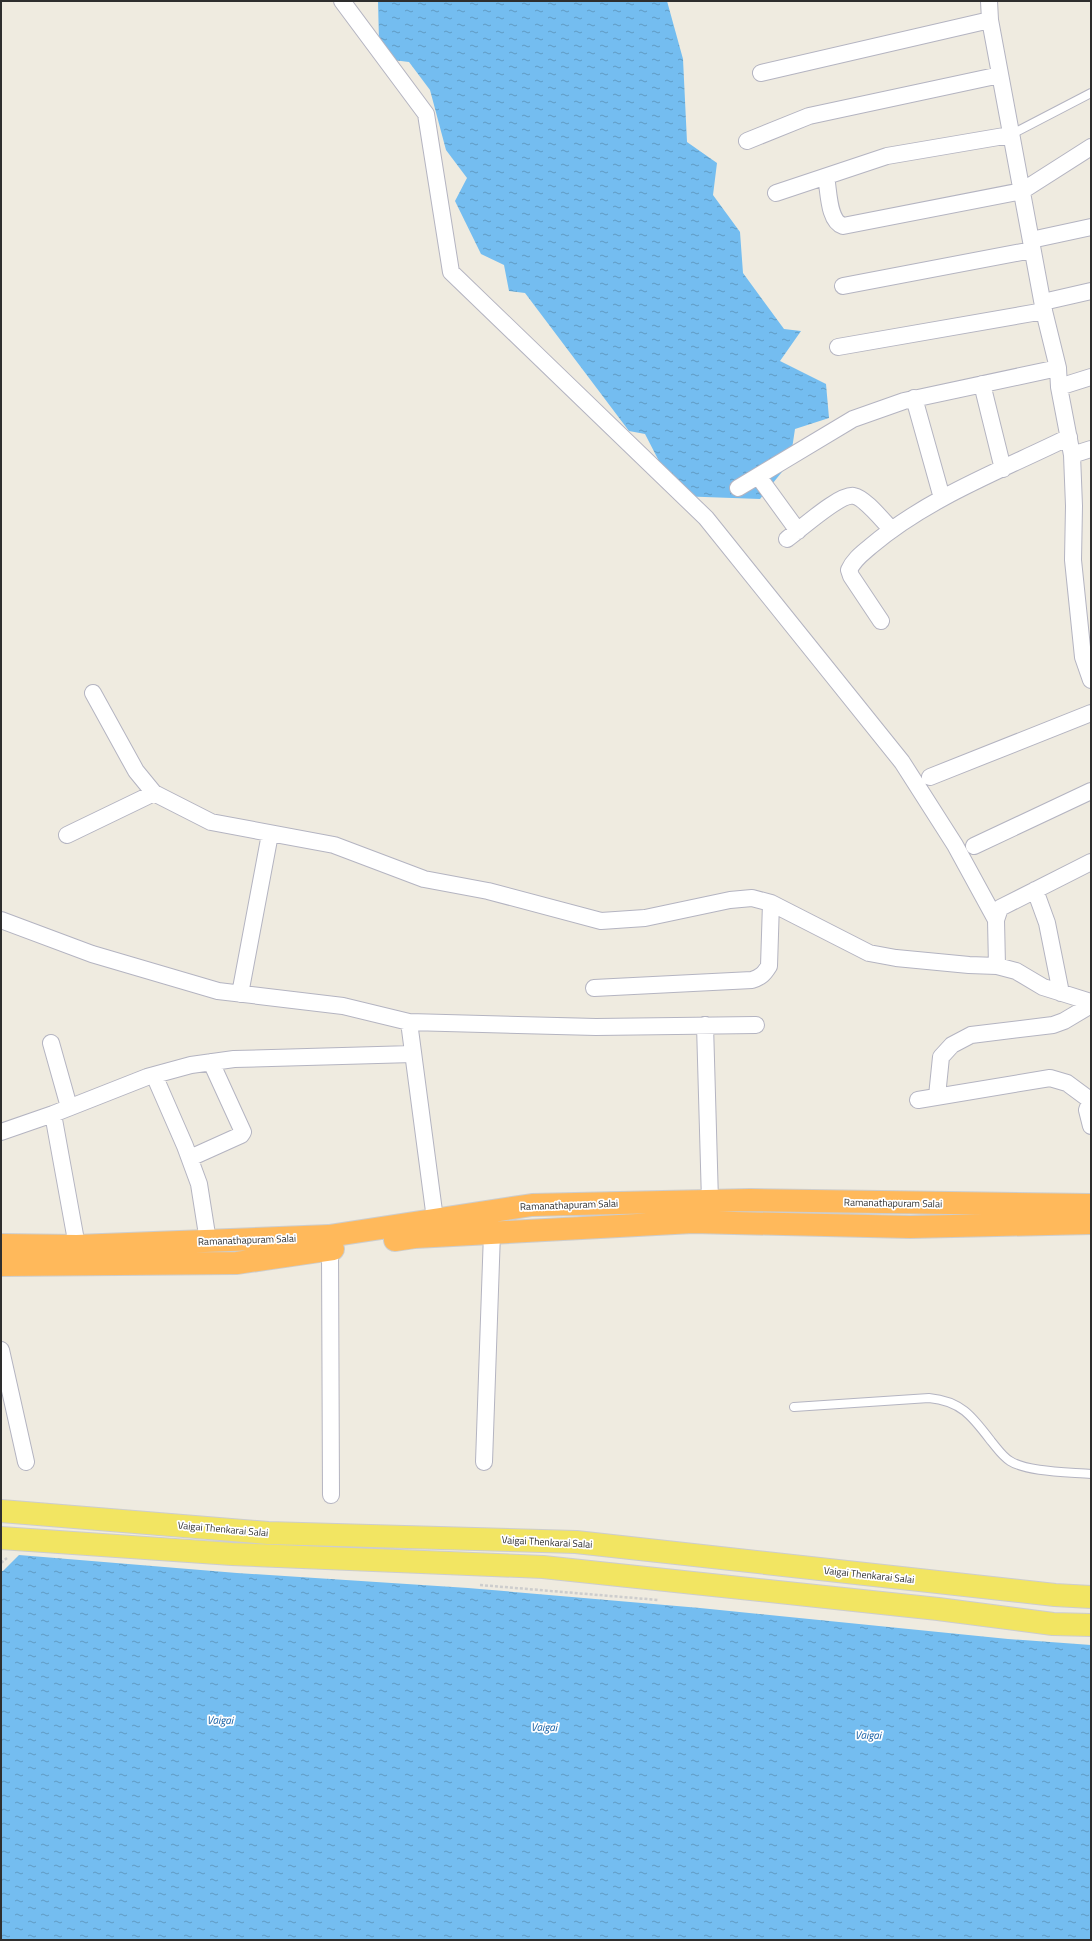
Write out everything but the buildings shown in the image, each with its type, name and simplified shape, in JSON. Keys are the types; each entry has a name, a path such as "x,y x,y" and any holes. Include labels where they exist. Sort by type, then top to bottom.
{"highway":[{"name":"Ramanathapuram Salai","path":"1,1245 77,1246 329,1236 532,1205 710,1201 1091,1204"},
{"name":"Ramanathapuram Salai","path":"1,1265 237,1263 415,1237 694,1222 910,1227 1091,1222"}],"main road":[{"name":"Vaigai Thenkarai Salai","path":"1,1511 268,1533 576,1542 1055,1595 1091,1597"},
{"path":"1,1538 232,1554 543,1567 938,1609 1053,1624 1091,1625"}],"street":[{"path":"342,1 426,114 451,272 706,518 902,762 956,845 996,920"},
{"path":"989,1 990,20 1010,135 1022,191 1043,307 1058,368 1059,387 1072,454 1074,506 1073,560 1083,657 1091,680"},
{"path":"761,73 990,20"},
{"path":"747,141 809,116 1000,75"},
{"path":"776,193 887,156 1010,135"},
{"path":"826,177 833,215 838,224 844,226 1022,191 1091,148"},
{"path":"843,286 1032,245 1091,227"},
{"path":"838,347 1043,307 1091,291"},
{"path":"738,488 853,419 914,398 1058,368"},
{"path":"1059,387 1091,377"},
{"path":"982,384 1003,469"},
{"path":"914,398 942,498"},
{"path":"881,621 851,576 849,570 854,561 891,529 942,498 1069,437"},
{"path":"1072,454 1091,449"},
{"path":"758,476 793,535 836,502 847,497 854,496 860,499 891,529"},
{"path":"93,693 136,771 154,793 211,822 334,845 424,879 488,891 601,921 645,918 730,900 752,898 771,903 869,953 896,958 969,965 997,966 1016,971 1043,987 1091,1004"},
{"path":"930,777 1091,713"},
{"path":"974,846 1091,791"},
{"path":"67,835 154,793"},
{"path":"240,994 270,834"},
{"path":"997,966 996,920 1000,908 1091,862"},
{"path":"1035,890 1047,923 1061,993"},
{"path":"594,988 752,980 759,978 765,973 769,966 771,903"},
{"path":"1,920 92,954 218,991 343,1006 409,1022 596,1027 756,1025"},
{"path":"937,1096 941,1057 952,1045 971,1035 1053,1025 1064,1021 1091,1004"},
{"path":"409,1022 435,1219"},
{"path":"705,1025 710,1201"},
{"path":"51,1043 69,1108"},
{"path":"1,1132 53,1114 154,1075 191,1065 234,1059 413,1054"},
{"path":"190,1158 241,1135 243,1132 210,1062"},
{"path":"154,1075 190,1158 199,1184 208,1241"},
{"path":"918,1100 1050,1078 1067,1083 1091,1099 1087,1110 1091,1126"},
{"path":"53,1114 77,1246"},
{"path":"484,1462 492,1233"},
{"path":"330,1249 331,1495"},
{"path":"1,1350 26,1462"}],"lane":[{"path":"1010,135 1091,93"},
{"path":"794,1407 929,1398 945,1400 964,1409 976,1421 1000,1452 1020,1467 1091,1474"}],"path":[{"path":"478,1585 659,1600"}],"water":[{"path":"378,1 667,1 683,59 687,142 717,163 713,195 740,232 743,273 784,329 801,331 780,361 826,384 829,418 795,429 790,462 760,499 677,496 645,434 629,431 525,293 509,291 504,265 481,254 455,201 467,178 446,150 430,90 409,62 393,60 379,42"},
{"name":"Vaigai","path":"19,1555 237,1573 468,1588 700,1608 1008,1639 1091,1645 1091,1940 1,1940 1,1571 3,1571"}]}
